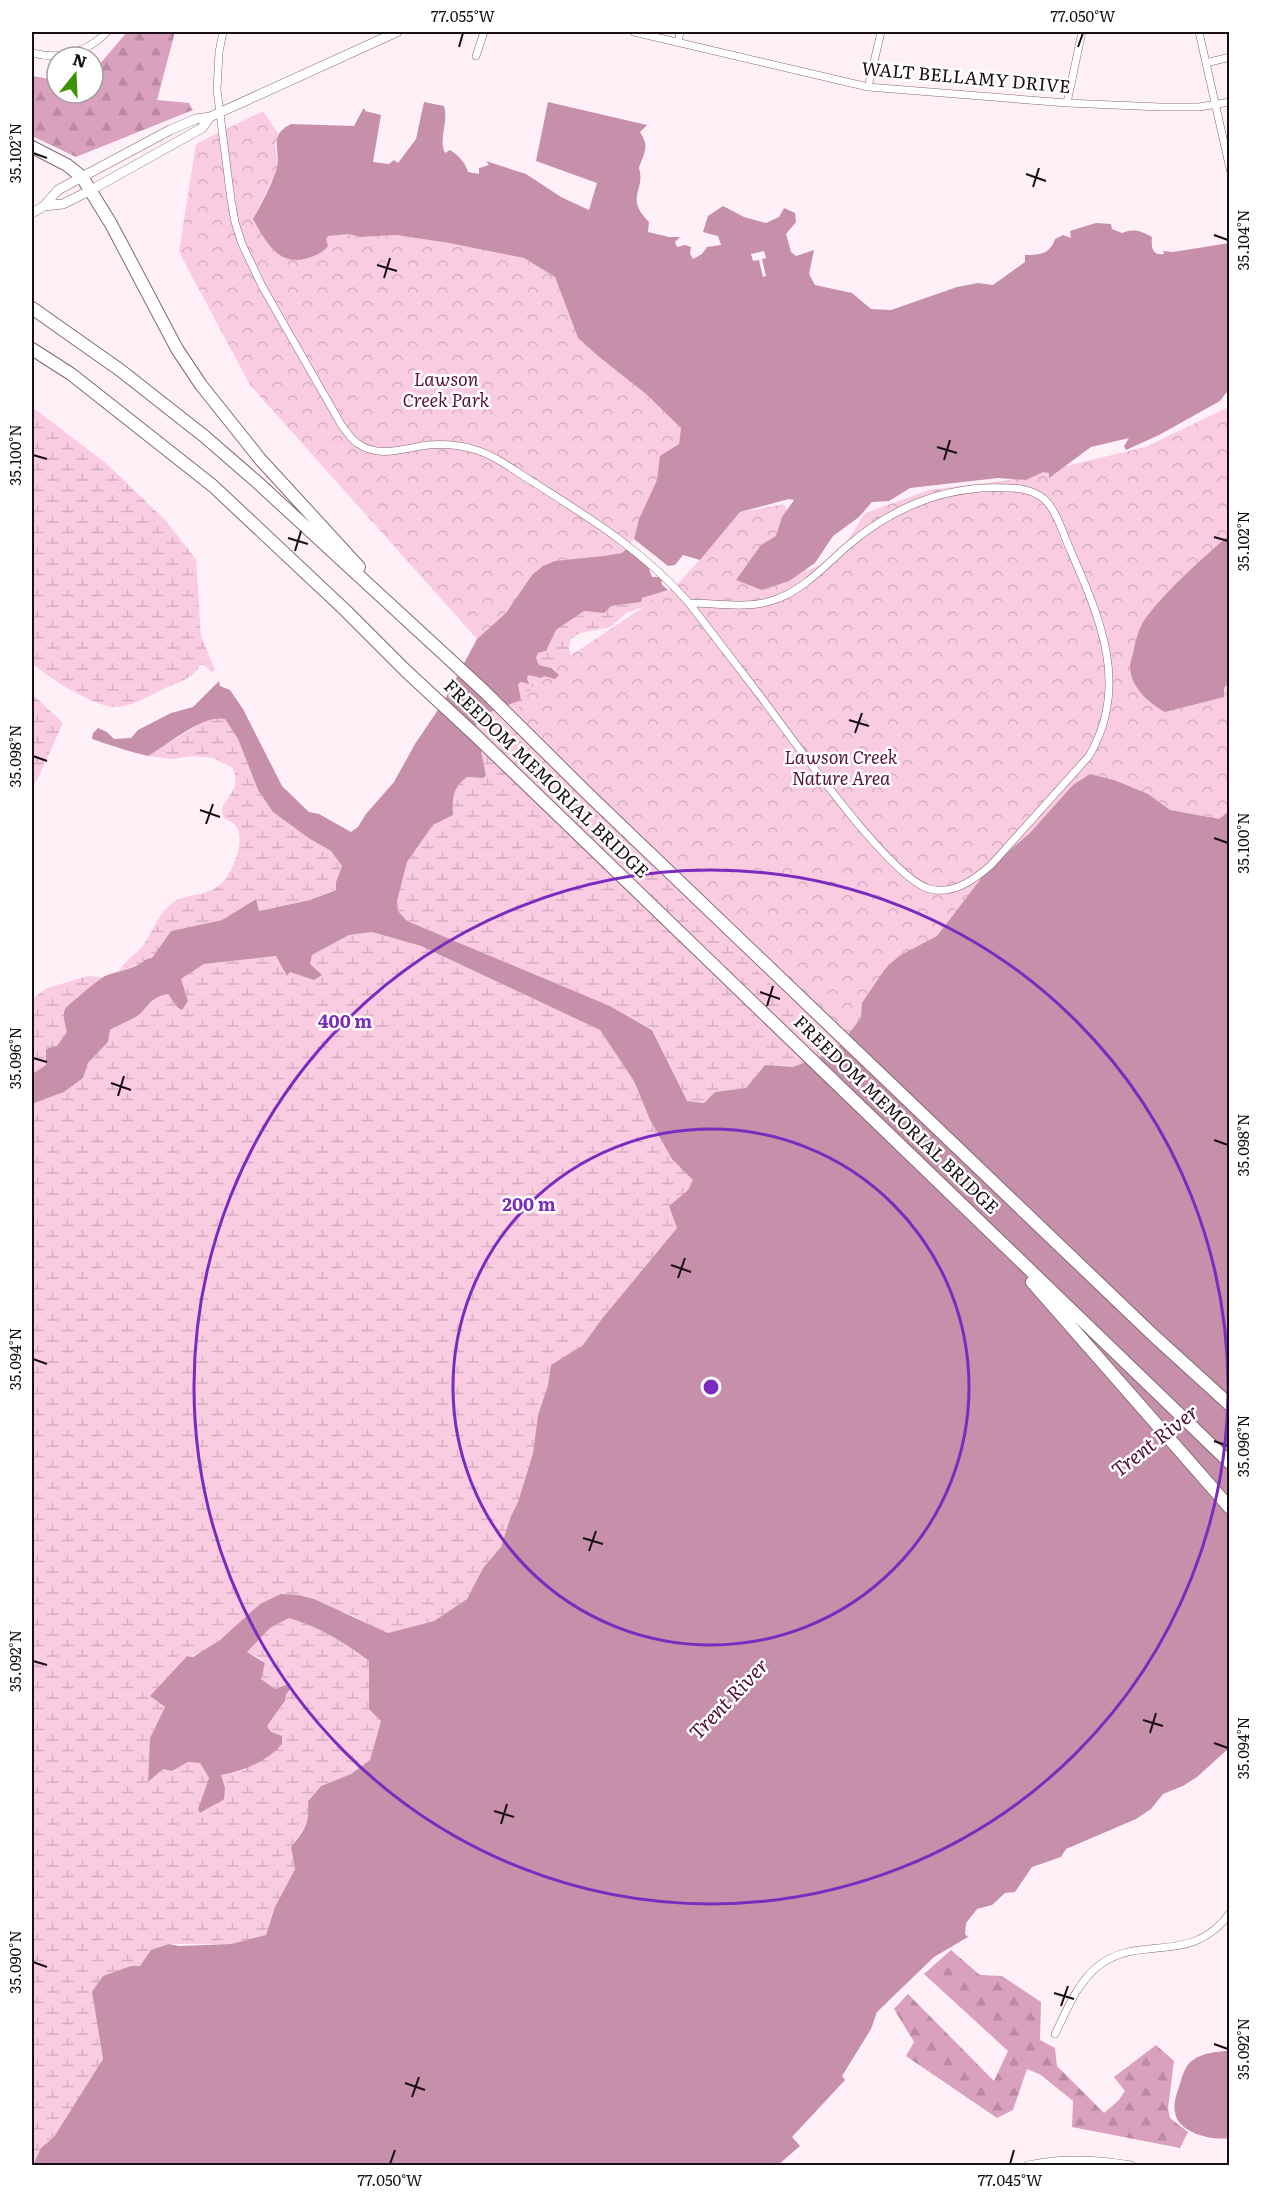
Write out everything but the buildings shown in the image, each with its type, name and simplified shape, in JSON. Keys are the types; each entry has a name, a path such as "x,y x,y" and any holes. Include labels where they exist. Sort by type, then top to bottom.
{"highway":[{"path":"32,147 68,165 82,177 111,224 177,349 215,404 260,459 414,627"},
{"path":"32,308 120,370 204,436 414,627"},
{"name":"FREEDOM MEMORIAL BRIDGE","path":"32,349 71,375 213,486 344,609 406,671 459,718 1230,1463"},
{"name":"FREEDOM MEMORIAL BRIDGE","path":"414,627 484,691 590,796 1153,1335 1230,1405"},
{"path":"976,1217 1230,1508"}],"main road":[{"path":"32,213 44,206 58,190 170,130 196,119 210,117 397,32"},
{"path":"44,206 63,204 91,190 202,128 210,117"},
{"path":"1028,2166 1066,2160 1088,2160 1131,2166"}],"street":[{"path":"32,53 62,56 80,52 98,41 107,32"},
{"path":"223,32 217,71 219,112 231,200 242,244 262,285 342,426 355,443 372,451 389,452 429,445 452,445 475,449 624,541 668,578 824,781 875,843 911,879 928,889 945,890 962,885 984,871 1004,852 1089,756 1100,737 1107,717 1109,674 1101,630 1053,511 1042,497 1026,490 964,489 928,497 873,526 798,589 770,602 689,603"},
{"path":"476,56 484,32"},
{"name":"WALT BELLAMY DRIVE","path":"634,32 868,87 1067,103 1160,107 1216,106 1230,102"},
{"path":"678,42 681,32"},
{"path":"868,87 881,32"},
{"path":"1067,103 1082,32"},
{"path":"1199,32 1230,169"},
{"path":"1206,63 1230,57"},
{"path":"1055,2034 1080,1985 1105,1961 1134,1950 1193,1943 1216,1929 1230,1913"}],"green space":[{"path":"127,32 175,32 157,100 189,103 193,110 76,157 32,136 32,76 45,78 45,105 105,105 105,58"},
{"name":"Lawson Creek Park","path":"263,111 279,135 275,145 278,167 253,219 326,239 328,236 350,234 360,237 396,235 524,258 555,277 578,338 646,394 681,428 679,444 660,457 657,480 639,519 634,539 622,553 532,575 506,613 477,639 250,385 179,252 196,144"},
{"path":"32,407 107,464 166,521 196,559 201,636 215,670 212,672 204,665 200,665 194,673 181,682 134,703 114,707 94,702 71,690 32,663"},
{"name":"Lawson Creek Nature Area","path":"1229,407 1229,558 1213,686 1229,684 1229,839 1203,835 1166,807 1130,797 854,1065 505,726 541,675 677,585 740,512 784,504 792,522 789,561 808,570 837,558 865,513 929,490 1009,480 1145,447"},
{"path":"668,590 652,604 626,613 611,627 580,633 571,639 569,646 571,662 851,1032 835,1051 793,1067 765,1065 746,1088 716,1092 704,1103 686,1101 652,1029 610,1006 407,921 398,911 397,901 407,862 433,825 453,815 453,798 456,789 467,777 483,778 486,776 475,719 479,709 521,700 518,684 521,681 526,684 528,675 541,678 545,666 539,665 536,658 538,653 546,651 556,630 584,611 604,612 611,606 640,602 641,598"},
{"path":"32,694 63,723 32,787"},
{"path":"217,717 225,719 238,739 258,790 310,839 331,851 342,865 336,889 310,900 258,911 255,899 222,920 171,931 152,958 147,958 137,965 119,971 144,944 166,909 175,901 217,887 228,875 236,858 240,839 239,831 235,825 223,817 222,808 235,785 233,768 213,758 193,756 173,759 148,756 204,721"},
{"path":"372,932 421,946 600,1030 634,1081 650,1120 672,1158 694,1180 688,1190 669,1206 677,1228 583,1345 551,1365 548,1385 538,1415 533,1453 518,1502 501,1547 483,1568 467,1599 434,1621 388,1633 345,1612 260,1604 214,1644 204,1651 187,1656 150,1696 165,1707 150,1738 148,1782 163,1769 172,1771 188,1762 200,1763 209,1778 198,1809 217,1805 225,1788 221,1775 244,1770 249,1765 255,1764 271,1732 267,1726 285,1702 290,1689 285,1684 275,1689 260,1679 265,1663 260,1658 246,1652 270,1628 289,1618 331,1636 369,1661 369,1709 381,1721 370,1760 351,1774 321,1786 308,1800 310,1819 291,1847 295,1869 275,1907 266,1935 231,1944 169,1944 146,1959 140,1966 130,1966 92,1992 103,2059 54,2137 41,2148 33,2166 33,1103 64,1092 83,1078 88,1063 108,1042 110,1031 137,1016 156,999 168,994 177,1007 188,1001 181,979 204,964 276,956 287,975 290,972 296,973 310,964 312,955 349,935"},
{"path":"88,976 102,977 88,991 78,996 64,1021 67,1032 46,1065 32,1074 32,999 47,988"},
{"path":"951,1950 980,1975 1002,1976 1041,2002 1040,2040 1055,2048 1057,2066 1104,2113 1118,2101 1125,2091 1114,2077 1156,2045 1174,2061 1168,2108 1170,2118 1188,2132 1180,2148 1072,2127 1073,2101 1041,2075 1027,2069 1013,2110 997,2118 906,2056 914,2042 894,2009 908,1994 994,2081 1008,2051 924,1974"}],"water":[{"path":"424,102 444,106 443,148 445,153 450,150 456,155 468,172 479,174 479,168 489,165 486,161 526,174 561,197 589,210 597,183 536,161 548,102 647,125 640,132 645,146 639,168 640,183 637,200 638,206 649,222 648,232 680,237 675,242 677,247 685,245 691,247 690,253 693,259 702,254 707,247 721,245 718,236 703,232 708,216 723,206 744,217 766,223 779,217 784,208 795,213 796,222 786,234 791,252 796,256 814,250 809,274 815,285 852,293 871,309 891,310 957,287 978,283 993,285 1025,262 1025,255 1044,253 1055,239 1063,235 1071,238 1070,231 1096,223 1111,224 1112,229 1122,233 1134,230 1152,237 1153,250 1157,254 1164,254 1163,251 1173,252 1229,243 1229,392 1220,401 1159,435 1126,450 1124,446 1129,438 1091,447 1049,478 1049,473 1043,472 1026,480 998,478 910,488 889,501 872,502 859,517 833,536 815,563 789,581 762,590 736,580 761,545 776,536 782,517 794,500 789,499 740,512 700,560 683,555 675,565 668,566 634,539 639,519 657,480 660,456 679,444 681,428 646,394 578,338 555,277 524,258 396,235 328,236 326,239 328,246 319,254 298,260 289,259 281,256 268,244 253,219 276,171 277,139 283,129 291,124 354,126 365,109 365,111 381,115 373,162 389,164 394,160 398,163 416,139"},
{"path":"1229,535 1230,681 1224,688 1224,697 1165,712 1142,694 1131,675 1130,663 1138,634 1145,619 1164,596"},
{"name":"Trent River","path":"627,548 648,566 652,577 661,577 662,585 668,590 642,598 641,602 611,606 604,613 584,611 556,630 546,651 538,653 536,658 539,665 551,668 559,675 555,679 528,675 529,684 521,682 518,684 521,700 490,712 479,709 475,719 486,776 483,778 467,777 462,781 454,793 453,815 433,825 407,862 397,901 398,911 407,921 610,1006 652,1030 687,1101 704,1103 715,1092 746,1088 765,1065 793,1067 835,1051 861,1018 862,1003 885,969 899,956 937,936 990,867 1029,834 1073,785 1090,774 1114,780 1148,794 1170,810 1219,819 1229,811 1229,1748 1197,1777 1163,1794 1151,1809 1136,1819 1066,1849 1061,1857 1032,1867 1015,1892 1005,1893 992,1905 977,1909 966,1923 965,1934 968,1937 934,1957 877,2012 871,2029 842,2076 845,2080 792,2137 800,2146 778,2165 770,2163 763,2166 33,2165 41,2148 54,2137 103,2059 92,1992 103,1976 131,1966 140,1966 151,1950 169,1944 179,1946 231,1944 266,1935 275,1907 295,1869 291,1847 306,1826 308,1801 321,1786 351,1774 370,1760 381,1721 369,1709 369,1661 331,1636 289,1618 270,1628 247,1652 265,1663 261,1679 275,1689 290,1683 285,1701 267,1726 271,1732 282,1736 282,1744 269,1756 254,1764 221,1775 225,1788 224,1799 200,1813 198,1809 209,1778 200,1763 188,1762 172,1771 163,1769 148,1782 150,1738 165,1707 150,1696 187,1656 193,1657 220,1640 260,1604 281,1594 314,1599 388,1633 434,1621 467,1599 483,1568 501,1547 518,1502 533,1453 538,1415 548,1385 551,1365 583,1345 677,1228 669,1206 688,1190 693,1180 672,1159 650,1120 634,1081 600,1030 421,946 372,932 349,935 312,955 310,964 322,975 314,980 290,972 287,976 276,956 204,964 181,979 188,1001 182,1010 168,994 155,999 137,1016 110,1030 108,1042 88,1063 83,1078 64,1092 34,1103 32,1108 32,1074 46,1065 46,1049 57,1046 67,1032 65,1009 97,982 105,976 152,958 171,931 222,920 256,899 259,911 310,900 336,890 336,882 342,866 331,851 273,812 258,790 238,739 225,719 206,721 148,756 92,739 93,733 98,728 107,732 114,739 131,738 138,730 171,713 193,707 219,681 220,686 230,690 243,709 282,786 309,812 319,814 351,832 358,827 366,814 394,782 415,744 444,701 477,639 506,613 532,575 543,566 555,561 622,553"},
{"path":"1229,2051 1229,2138 1205,2137 1189,2130 1177,2119 1176,2098 1188,2064 1201,2056"}],"pier":[{"path":"764,251 766,258 762,259 766,276 763,277 759,260 753,261 751,254"}]}
